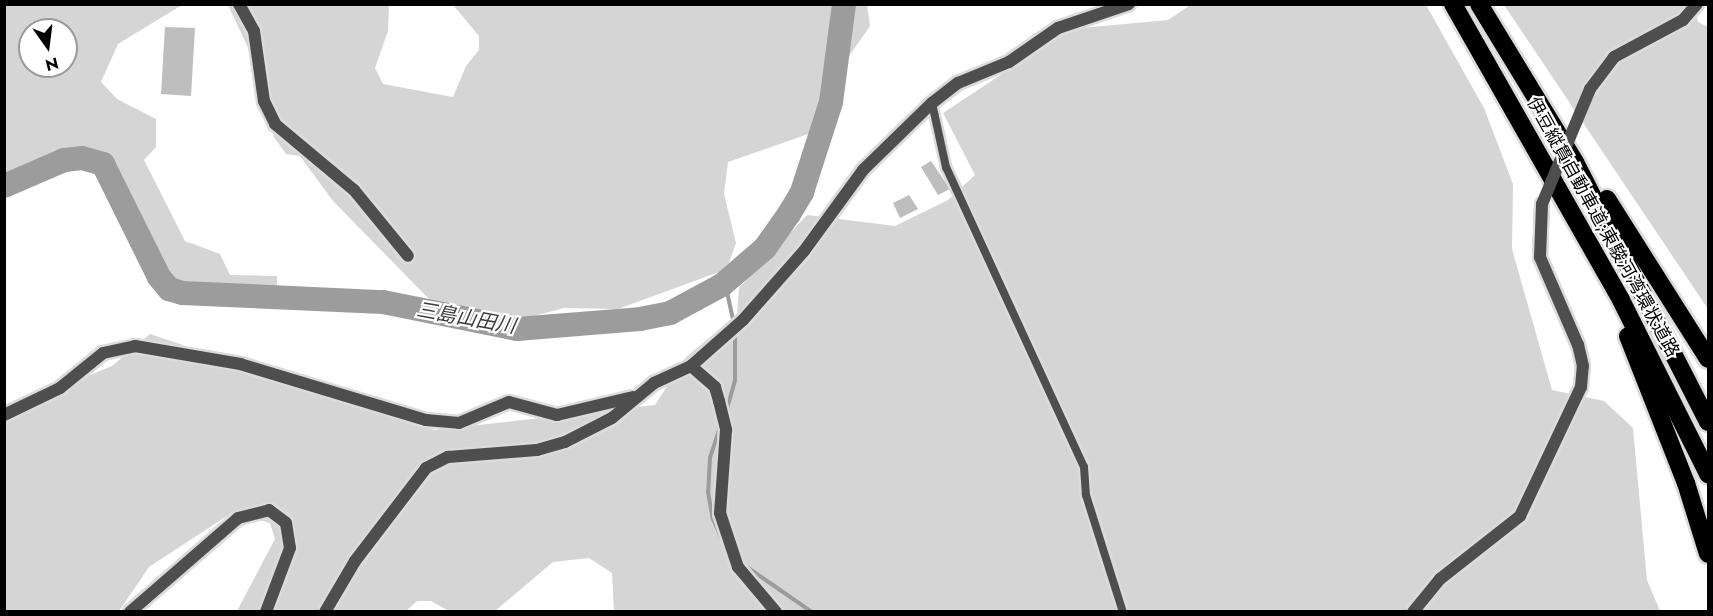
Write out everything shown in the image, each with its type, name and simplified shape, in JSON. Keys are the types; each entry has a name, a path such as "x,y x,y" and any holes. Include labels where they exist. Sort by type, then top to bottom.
{"highway":[{"name":"伊豆縦貫自動車道;東駿河湾環状道路","path":"1453,4 1578,220 1708,474"},
{"name":"伊豆縦貫自動車道;東駿河湾環状道路","path":"1479,4 1575,162 1708,422"},
{"path":"1503,43 1708,359"},
{"path":"1578,220 1686,483 1708,554"}],"street":[{"path":"239,4 254,31 264,101 275,124 354,190 408,256"},
{"path":"4,415 60,388 104,353 135,346 240,363 426,420 459,423 509,402 557,415 637,395 691,366 725,332 743,320 804,251 863,170 932,103 958,83 1009,62 1058,28 1129,4"},
{"path":"1413,612 1440,579 1520,516 1581,387 1583,366 1578,345 1540,257 1542,204 1590,89 1614,57 1683,20 1697,4"},
{"path":"691,366 715,387 726,430 720,513 738,563 776,612"},
{"path":"325,612 355,561 426,468 448,457 537,450 565,442 612,418 637,395"},
{"path":"130,612 238,518 269,510 286,523 290,548 266,612"}],"lane":[{"path":"932,103 946,167 1084,467 1086,495 1124,612"}],"shaded area":[{"path":"5,4 182,5 118,44 101,82 117,99 156,119 156,147 144,160 185,241 220,254 230,275 277,276 277,290 190,290 167,283 110,161 96,152 66,152 46,176 5,196"},
{"path":"1192,4 1426,5 1484,108 1513,184 1512,249 1552,390 1604,401 1633,428 1647,580 1660,611 614,611 612,573 589,558 553,562 495,611 449,611 431,601 417,601 406,611 237,611 275,539 270,523 233,512 149,567 119,611 5,612 5,410 112,366 150,334 434,430 655,405 686,357 737,315 739,288 807,215 895,226 948,200 975,175 943,113 1070,29 1168,20"},
{"path":"228,5 389,5 388,31 375,68 383,84 453,97 466,66 479,50 479,36 453,5 867,5 870,26 828,86 814,132 728,162 724,194 736,243 729,263 719,272 618,309 564,308 530,317 502,316 430,300 333,201 300,156 286,154 274,137 251,54"},
{"path":"1504,5 1693,5 1698,22 1708,27 1708,309"}],"building":[{"path":"165,27 195,28 191,96 161,94"},
{"path":"931,161 950,189 938,195 921,167"},
{"path":"909,195 918,209 900,218 893,203"}],"waterway":[{"name":"三島山田川","path":"4,186 64,160 82,158 103,164 159,277 169,289 182,293 383,302 517,329 640,319 670,313 722,285 765,248 802,192 831,102 844,4"},
{"path":"725,283 734,324"},
{"path":"726,412 735,380 735,331"},
{"path":"721,424 710,458 708,492 713,519 728,552"},
{"path":"741,563 812,612"}]}
